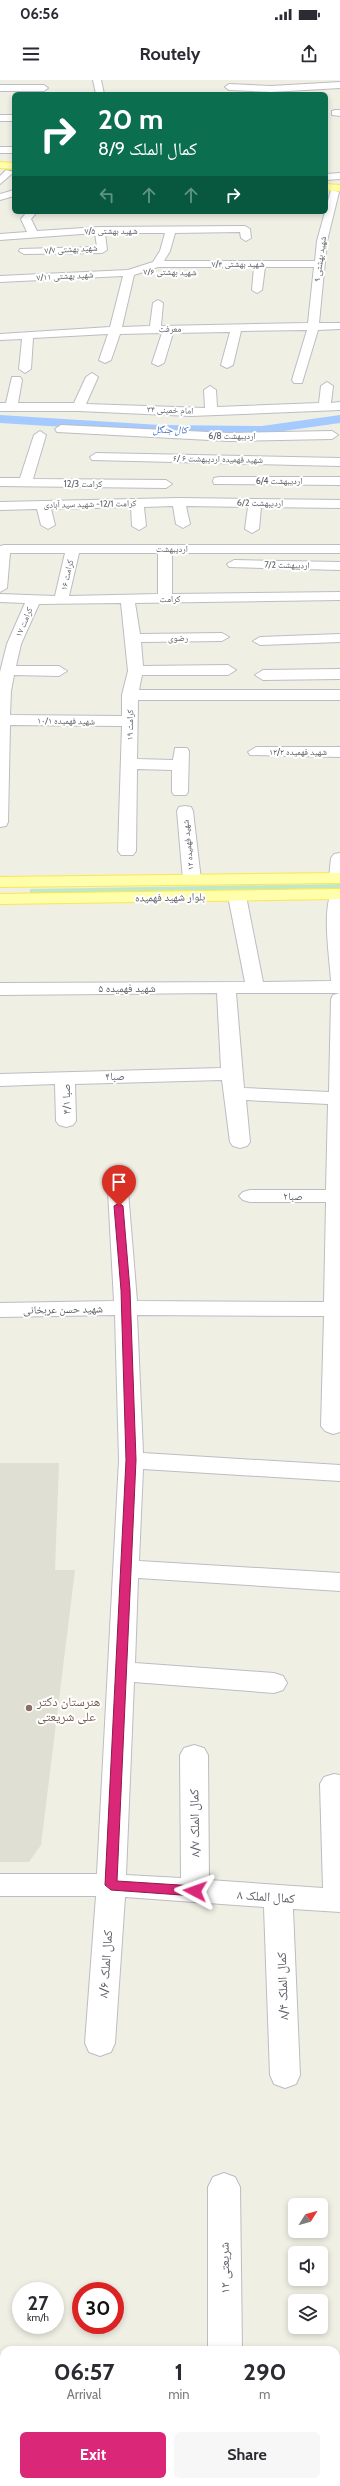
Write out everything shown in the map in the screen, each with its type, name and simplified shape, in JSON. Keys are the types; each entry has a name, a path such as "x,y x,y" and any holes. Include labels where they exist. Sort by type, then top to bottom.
{"main road":[{"path":"0,161 12,162"},
{"path":"0,165 11,169"},
{"name":"بلوار شهید فهمیده","path":"0,882 192,880 339,886"},
{"name":"بلوار شهید فهمیده","path":"0,899 237,896 339,886"}],"street":[{"path":"97,80 100,92"},
{"path":"229,88 271,91 290,84 340,85"},
{"path":"0,88 44,88"},
{"path":"0,118 12,118"},
{"path":"0,150 12,150"},
{"path":"0,181 11,169"},
{"path":"328,176 340,176"},
{"path":"0,188 8,195"},
{"name":"شهید بهشتی ۹","path":"328,214 333,191"},
{"path":"30,214 26,220 33,234"},
{"name":"شهید بهشتی ۹","path":"298,380 312,327 322,241 328,214"},
{"path":"217,240 222,230 225,218"},
{"path":"14,222 28,222"},
{"name":"شهید بهشتی ۷/۵","path":"0,237 100,230 170,231 245,229 246,238"},
{"name":"شهید بهشتی ۷/۷","path":"24,251 102,250 100,230"},
{"path":"158,264 165,251 170,231"},
{"path":"322,241 334,241"},
{"name":"شهید بهشتی ۷/۴","path":"135,271 158,264 319,264"},
{"path":"257,290 260,264"},
{"path":"105,360 135,271 107,267"},
{"name":"شهید بهشتی ۷/۶","path":"135,271 208,272"},
{"name":"شهید بهشتی ۷/۱۱","path":"0,280 135,271"},
{"path":"155,330 158,303"},
{"name":"معرفت","path":"0,337 169,329 340,326"},
{"path":"227,364 236,328"},
{"path":"158,363 169,329"},
{"path":"25,369 28,335"},
{"path":"78,407 92,377"},
{"path":"6,407 16,380"},
{"path":"324,407 327,386"},
{"path":"210,390 211,411"},
{"path":"269,396 269,409"},
{"name":"امام خمینی ۳۴","path":"6,407 78,407 211,411 340,406"},
{"name":"اردیبهشت 6/8","path":"61,429 228,437 335,440"},
{"path":"25,483 40,435"},
{"path":"335,440 340,460"},
{"name":"شهید فهمیده اردیبهشت ۶ /۶","path":"96,457 340,460"},
{"name":"اردیبهشت 6/4","path":"219,481 340,481"},
{"name":"کرامت 12/3","path":"0,482 166,484"},
{"path":"179,502 182,524"},
{"name":"کرامت 12/1- شهید سید آبادی","path":"0,506 179,502"},
{"name":"اردیبهشت 6/2","path":"179,502 340,504"},
{"path":"137,503 139,526"},
{"path":"252,529 255,503"},
{"path":"43,505 48,525"},
{"path":"0,588 2,546"},
{"name":"اردیبهشت","path":"2,546 73,549 340,549"},
{"name":"کرامت ۱۶","path":"61,600 73,549"},
{"path":"165,549 165,599"},
{"name":"اردیبهشت 7/2","path":"234,564 340,566"},
{"name":"کرامت","path":"0,598 33,600 165,599 241,603 340,596"},
{"name":"کرامت ۱۹","path":"127,599 134,638 136,671 130,695 127,851"},
{"name":"کرامت ۱۷","path":"0,822 2,730 1,691 8,670 10,641 33,600"},
{"name":"رضوی","path":"134,638 222,637"},
{"path":"260,640 340,638"},
{"path":"8,670 59,671"},
{"path":"136,671 228,670"},
{"path":"263,676 340,674"},
{"path":"130,695 340,695"},
{"name":"شهید فهمیده ۱۰/۱","path":"2,730 130,721"},
{"name":"شهید فهمیده ۱۲/۲","path":"256,752 340,752"},
{"path":"129,764 181,758 180,792"},
{"name":"شهید فهمیده ۱۲","path":"185,811 192,880"},
{"path":"340,858 339,886 336,908 340,982"},
{"path":"237,896 255,988"},
{"name":"شهید فهمیده ۵","path":"0,990 340,987"},
{"path":"226,988 231,1074 235,1094 240,1142"},
{"path":"333,1426 337,1309 340,999"},
{"name":"صبا۴","path":"0,1080 65,1077 231,1074"},
{"name":"صبا ۴/۱","path":"65,1077 66,1121"},
{"path":"235,1094 338,1098"},
{"name":"کمال الملک ۸/۶","path":"100,2043 111,1885 131,1460 126,1308 118,1191"},
{"name":"صبا۲","path":"250,1196 337,1196"},
{"name":"شهید حسن عربخانی","path":"0,1310 126,1308 337,1309"},
{"path":"131,1460 340,1473"},
{"path":"126,1570 340,1582"},
{"path":"121,1672 274,1683"},
{"name":"کمال الملک ۸/۷","path":"194,1755 195,1891"},
{"path":"334,1784 339,1901"},
{"name":"کمال الملک ۸","path":"0,1885 111,1885 339,1901"},
{"name":"کمال الملک ۸/۴","path":"278,1897 285,2076"},
{"name":"شریعتی ۱۲","path":"224,2186 225,2346"}],"shaded area":[{"name":"هنرستان دکتر علی شریعتی","path":"0,1463 59,1463 55,1570 75,1570 41,1845 29,1862 0,1862"}],"green space":[{"path":"340,884 340,888 30,893 30,889"}],"waterway":[{"name":"کال جنگل","path":"0,419 160,429 262,430 340,419"}],"place":[{"name":"هنرستان دکتر علی شریعتی","path":"29,1708"}],"route":[{"path":"119,1206 125,1290 131,1460 111,1885 195,1891"}]}
